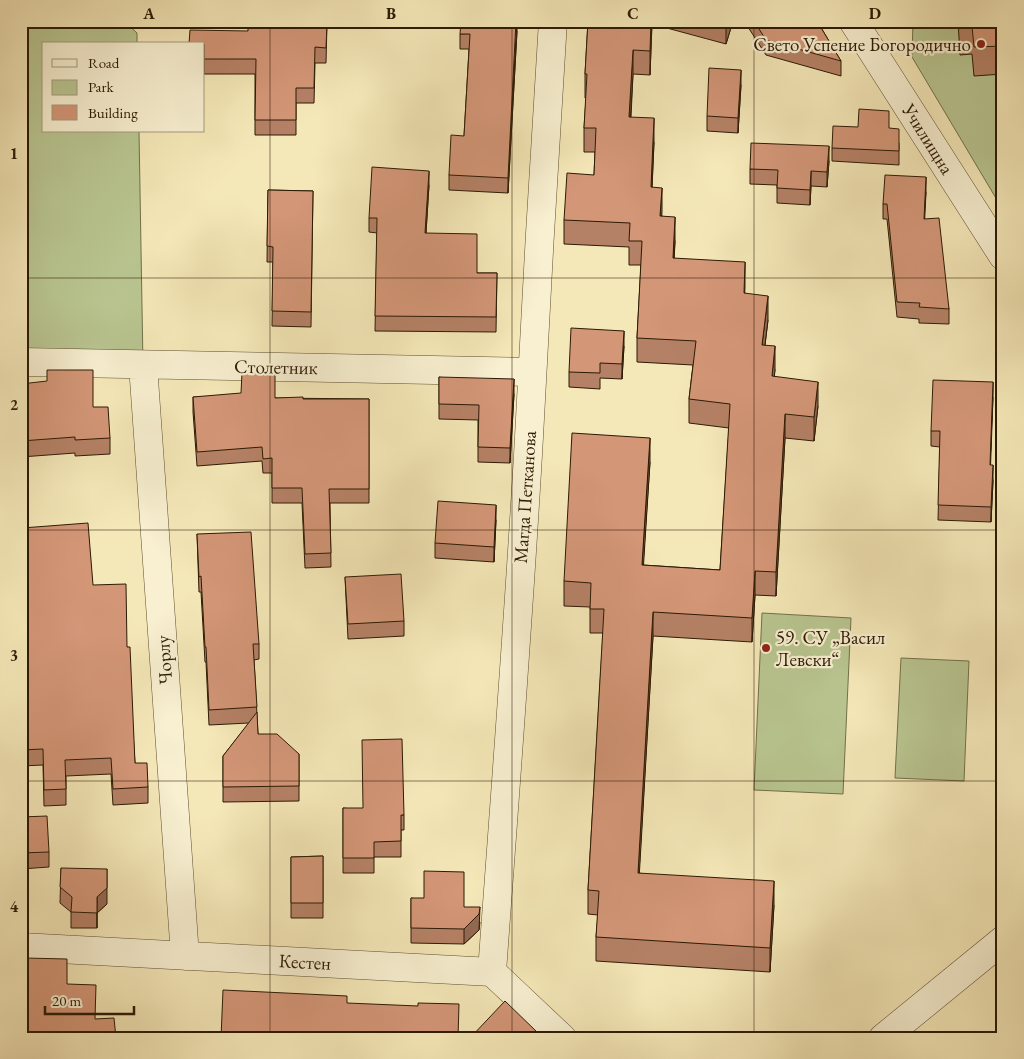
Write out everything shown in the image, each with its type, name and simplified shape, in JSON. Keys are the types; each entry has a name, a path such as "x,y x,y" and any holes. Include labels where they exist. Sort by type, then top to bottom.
{"street":[{"name":"Магда Петканова","path":"492,972 529,437 553,21"},
{"name":"Училищна","path":"853,21 1003,256"},
{"name":"Столетник","path":"21,362 532,372"},
{"name":"Чорлу","path":"143,365 185,956"},
{"path":"883,1038 1003,940"},
{"name":"Кестен","path":"21,947 492,972"},
{"path":"492,972 562,1038"}],"green space":[{"path":"21,21 124,21 137,33 137,42 42,42 42,132 139,132 143,365 21,362"},
{"path":"913,21 1003,21 1003,210 912,57"},
{"path":"762,613 851,618 843,794 754,790"},
{"path":"901,658 969,661 964,781 895,778"}],"building":[{"path":"461,21 516,21 508,178 449,175 451,135 464,136 470,34 460,34"},
{"path":"588,21 651,21 650,51 633,50 629,117 654,118 651,187 662,188 660,216 675,217 673,258 745,262 744,293 768,296 762,345 775,346 772,376 818,382 814,417 785,414 776,572 755,571 752,618 653,612 638,873 774,881 770,948 596,937 599,891 588,890 604,609 590,609 591,583 564,581 572,433 650,438 642,565 720,570 730,404 689,399 696,341 637,338 642,241 629,241 630,223 564,220 567,173 594,175 596,128 584,128"},
{"path":"754,21 817,21 841,61 766,40"},
{"path":"960,21 1003,21 1003,46 974,47 972,26 960,27"},
{"path":"248,22 327,23 326,48 315,47 314,88 296,88 296,120 255,120 256,59 205,59 205,42 189,42 190,30 248,31"},
{"path":"709,68 741,70 738,118 707,116"},
{"path":"859,109 889,111 889,128 899,129 899,151 832,148 833,126 858,127"},
{"path":"751,143 829,146 827,172 811,171 810,190 777,188 778,170 750,169"},
{"path":"372,167 429,171 425,233 477,234 477,273 497,273 496,317 375,316 377,218 369,218"},
{"path":"885,175 926,177 924,219 939,218 949,309 919,307 920,303 897,302 887,204 883,204"},
{"path":"268,190 313,191 311,312 272,311 273,247 267,246"},
{"path":"571,328 624,331 622,364 600,363 600,373 569,372"},
{"path":"47,370 93,370 93,407 108,407 110,438 75,440 75,437 21,441 21,384 47,381"},
{"path":"242,372 275,374 275,398 369,399 369,489 329,489 331,553 305,554 302,488 272,488 272,458 263,459 262,447 197,452 193,397 241,393"},
{"path":"439,377 514,379 510,448 478,447 479,405 439,404"},
{"path":"933,380 993,382 990,465 993,465 991,507 938,505 940,431 931,431"},
{"path":"438,501 496,505 494,547 435,543"},
{"path":"21,518 22,528 88,523 93,585 126,584 127,647 130,647 135,763 147,763 148,787 113,789 111,758 65,760 66,789 44,790 43,749 21,750"},
{"path":"251,532 259,644 253,644 257,707 209,710 197,534"},
{"path":"401,574 404,621 348,624 345,577"},
{"path":"257,712 258,734 277,734 299,754 299,786 223,787 223,756"},
{"path":"402,739 404,815 401,815 401,841 374,842 374,858 343,858 343,808 363,808 362,740"},
{"path":"47,816 49,852 21,853 21,817"},
{"path":"323,856 323,903 291,903 291,857"},
{"path":"61,868 107,869 107,888 97,897 97,913 71,912 72,897 60,887"},
{"path":"424,871 464,872 464,907 480,907 479,914 464,929 411,928 411,898 424,898"},
{"path":"25,958 67,959 67,984 96,985 95,1019 114,1018 116,1038 21,1038 21,969 25,968"},
{"path":"223,990 347,996 347,1003 418,1006 418,1003 459,1004 458,1038 221,1038"},
{"path":"505,1001 537,1032 535,1034 539,1038 470,1038"}],"place":[{"name":"Свето Успение Богородично","path":"981,44"},
{"name":"59. СУ „Васил Левски“","path":"766,648"}]}
